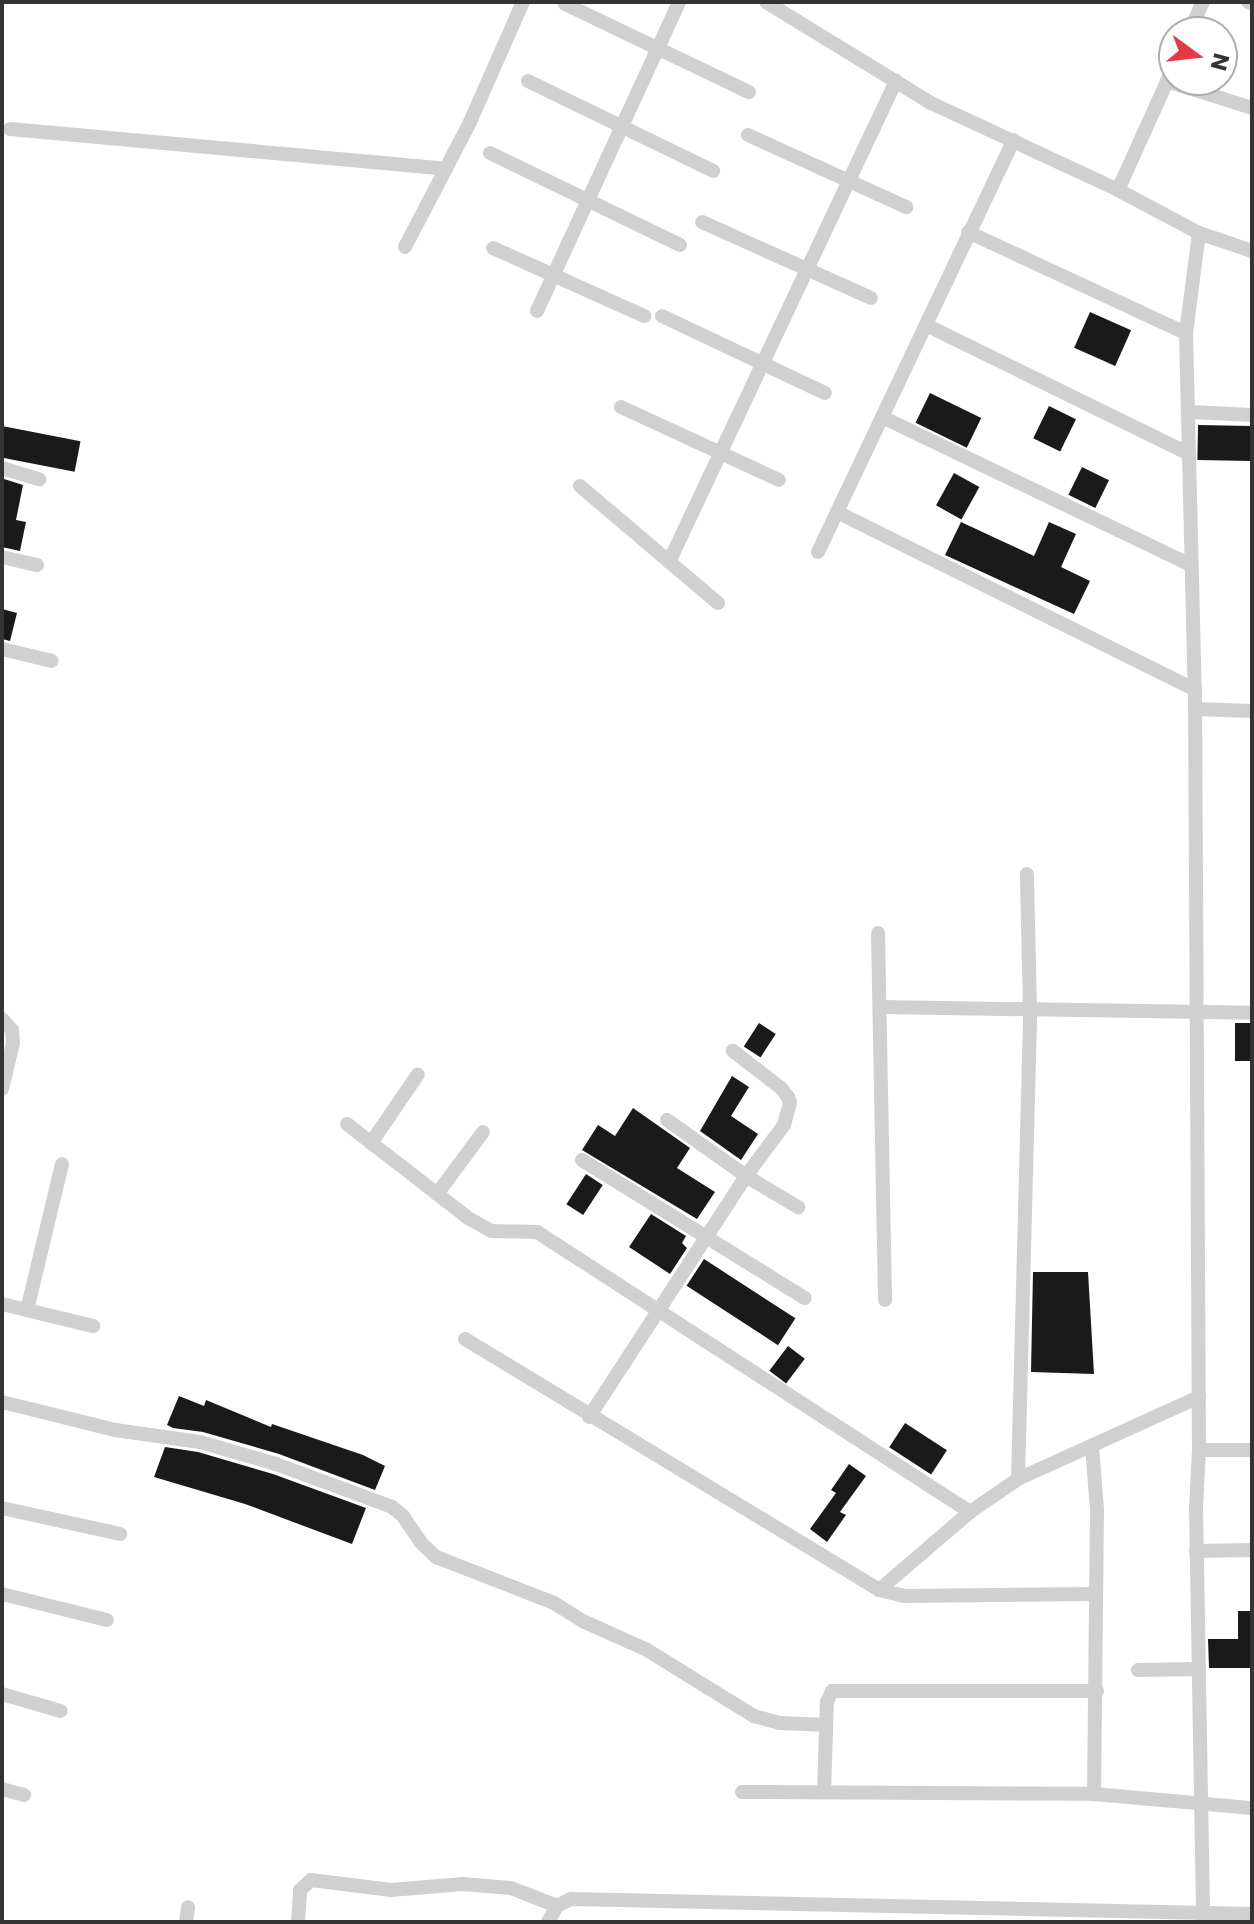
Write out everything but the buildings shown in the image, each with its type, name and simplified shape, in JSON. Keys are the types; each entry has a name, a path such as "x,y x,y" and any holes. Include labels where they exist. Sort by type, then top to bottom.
{"street":[{"path":"405,247 446,169 523,2"},
{"path":"537,311 679,2"},
{"path":"766,2 931,103 1118,190 1199,233 1252,251"},
{"path":"565,4 749,92"},
{"path":"528,81 713,171"},
{"path":"669,562 896,81"},
{"path":"1118,190 1160,96"},
{"path":"1214,96 1252,108"},
{"path":"10,129 446,169"},
{"path":"748,135 906,207"},
{"path":"818,552 1014,140"},
{"path":"490,153 680,245"},
{"path":"702,222 871,298"},
{"path":"968,232 1186,333"},
{"path":"1199,233 1186,333 1191,412 1189,454 1195,690 1199,1397 1196,1551 1203,1917"},
{"path":"493,248 644,316"},
{"path":"662,316 825,393"},
{"path":"926,325 1189,454"},
{"path":"621,407 779,480"},
{"path":"1191,412 1252,415"},
{"path":"882,417 1191,565"},
{"path":"2,468 39,479"},
{"path":"580,486 718,603"},
{"path":"837,512 1195,690"},
{"path":"2,557 37,565"},
{"path":"2,649 52,661"},
{"path":"1195,709 1252,711"},
{"path":"1018,1479 1030,1010 1027,874"},
{"path":"878,933 882,1007 885,1300"},
{"path":"882,1007 1252,1013"},
{"path":"2,1019 12,1030 13,1043 2,1089"},
{"path":"589,1417 746,1176 784,1125 790,1103 781,1088 733,1051"},
{"path":"371,1143 418,1074"},
{"path":"667,1120 746,1176 798,1207"},
{"path":"347,1124 437,1194 491,1231 537,1232 970,1512"},
{"path":"437,1194 483,1132"},
{"path":"582,1160 805,1298"},
{"path":"27,1310 62,1164"},
{"path":"2,1304 93,1326"},
{"path":"465,1339 589,1417 879,1590 904,1596 1095,1594"},
{"path":"879,1590 970,1512 1018,1479 1199,1397"},
{"path":"2,1402 115,1430 200,1442 276,1464 392,1507 403,1516 421,1543 457,1567 554,1603 585,1622 647,1650 754,1716 780,1723 826,1725"},
{"path":"1092,1446 1097,1510 1094,1794"},
{"path":"1199,1450 1252,1450"},
{"path":"2,1508 120,1534"},
{"path":"1196,1551 1252,1550"},
{"path":"2,1594 107,1620"},
{"path":"1138,1670 1199,1669"},
{"path":"824,1791 827,1702 832,1691 1097,1691"},
{"path":"2,1694 61,1711"},
{"path":"2,1789 24,1795"},
{"path":"742,1792 1094,1794 1252,1808"},
{"path":"298,1922 300,1890 311,1880 391,1890 463,1884 511,1888 557,1906"},
{"path":"548,1922 557,1906 571,1899 689,1899 1011,1916 1203,1917 1252,1914"}]}
